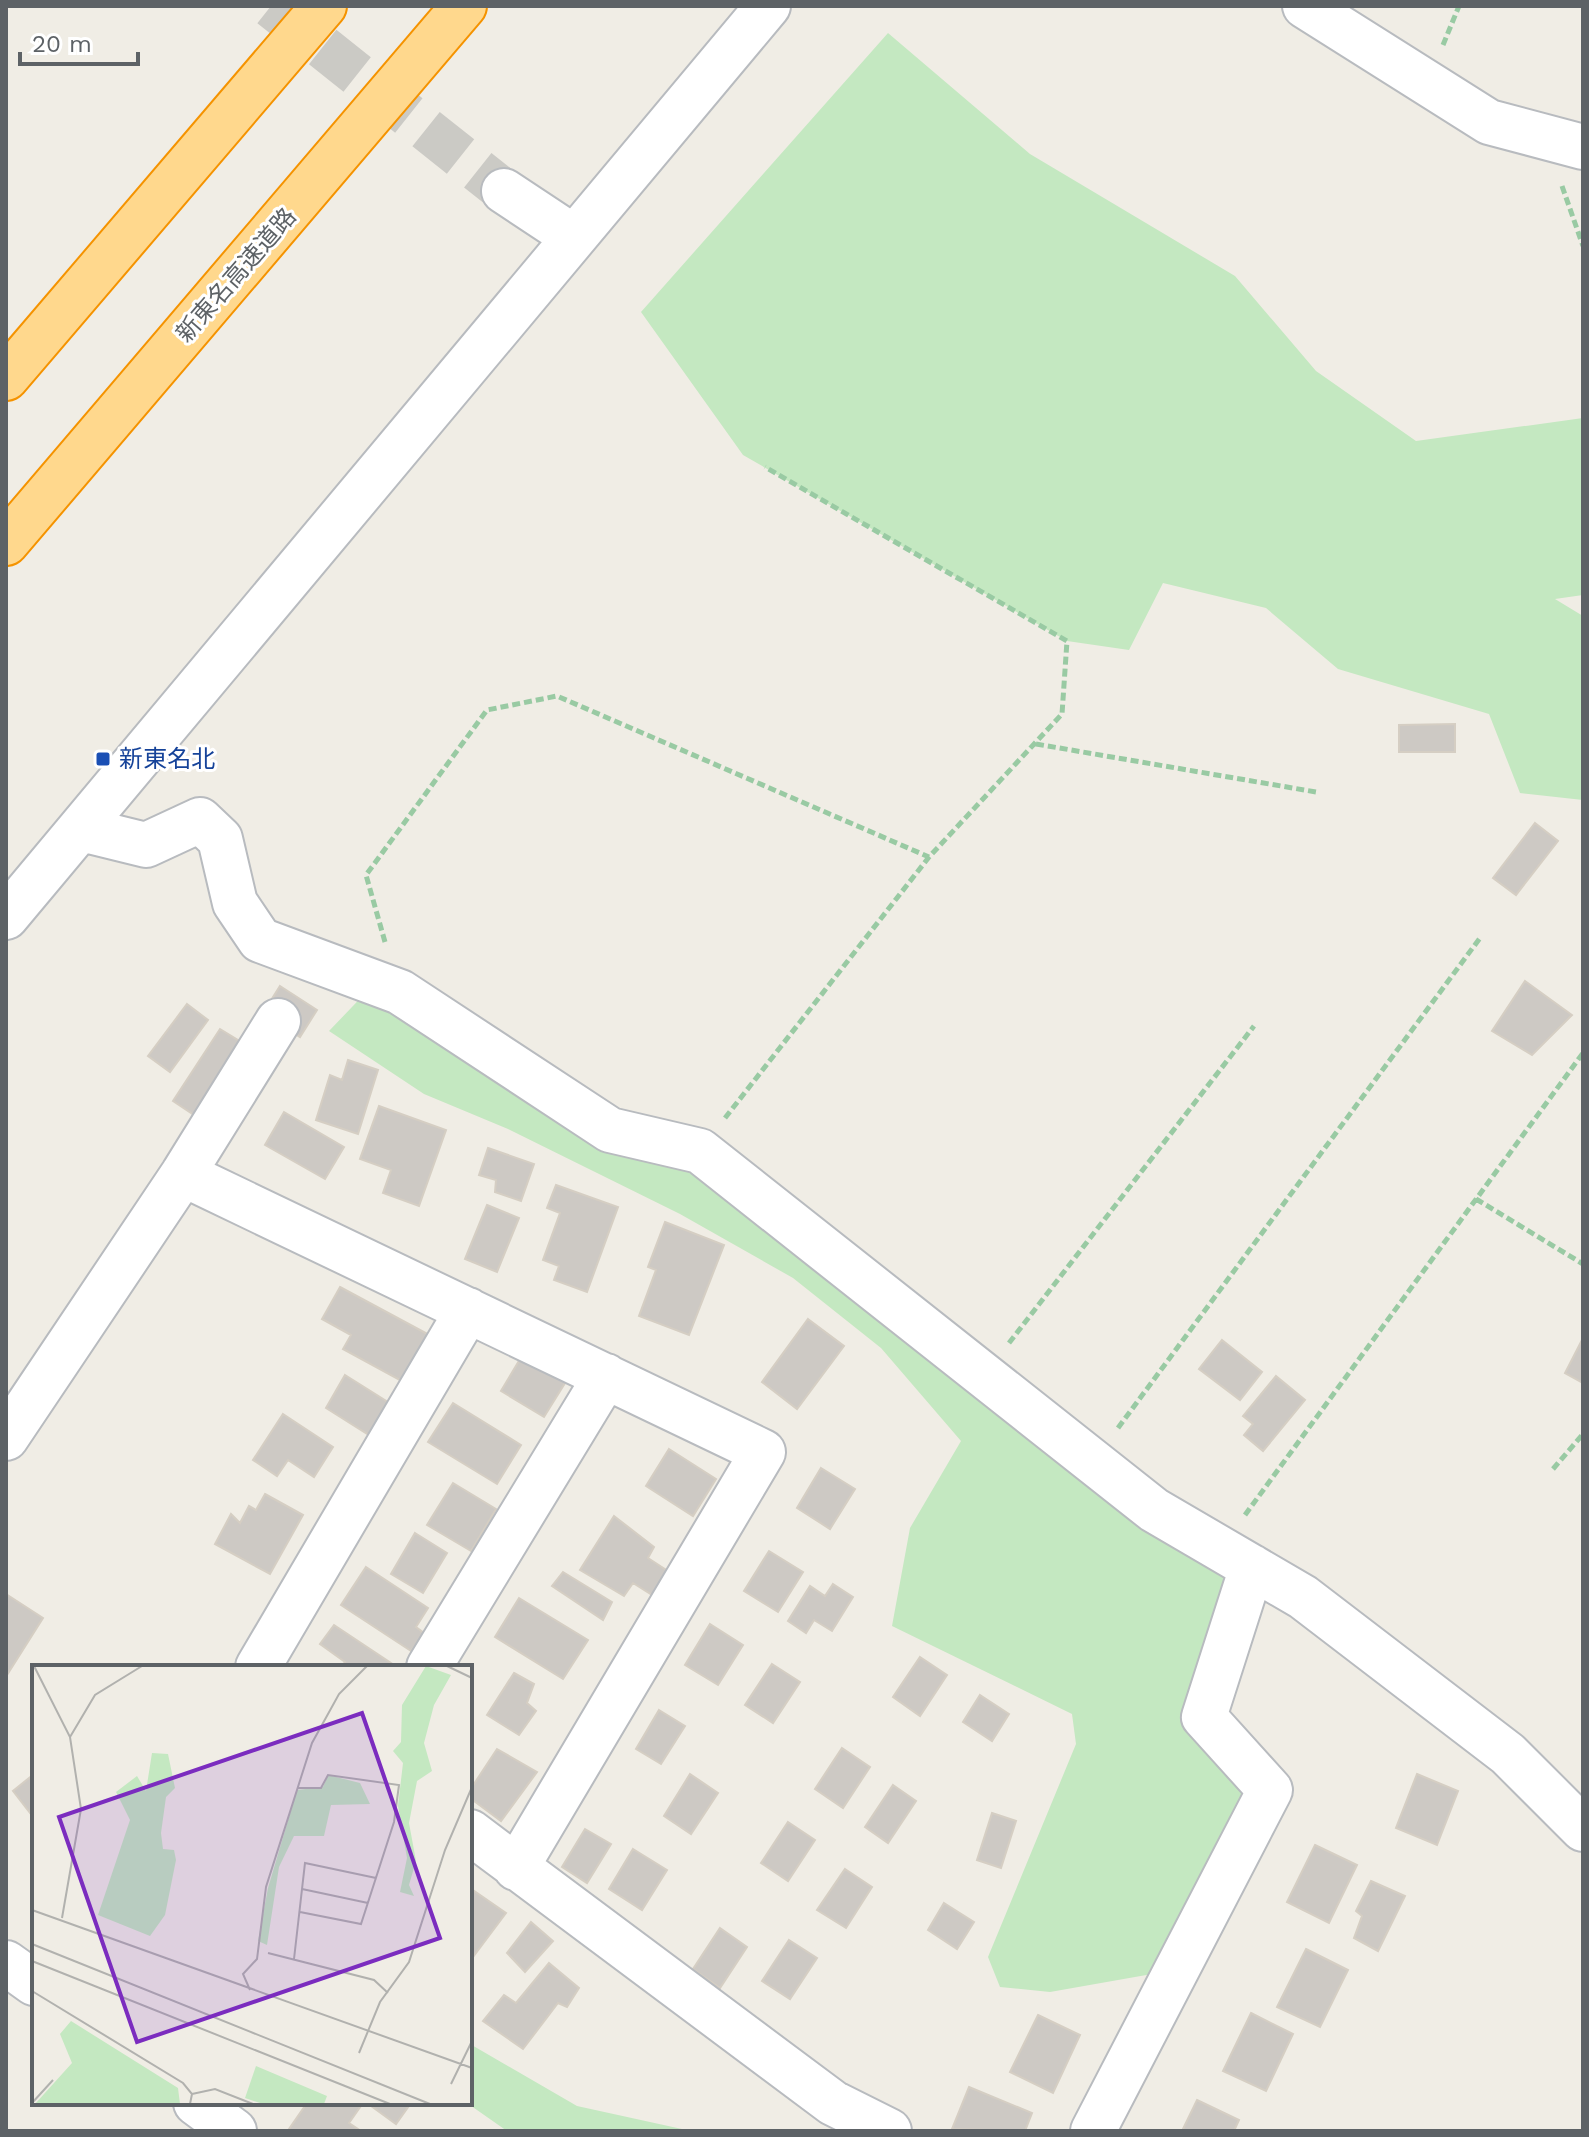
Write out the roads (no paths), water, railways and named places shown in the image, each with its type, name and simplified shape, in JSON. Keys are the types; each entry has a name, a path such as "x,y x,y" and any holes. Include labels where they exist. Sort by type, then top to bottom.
{"highway":[{"path":"6,378 324,6"},
{"name":"新東名高速道路","path":"6,543 464,6"}],"street":[{"path":"6,917 572,236 768,6"},
{"path":"1305,6 1489,122 1564,142"},
{"path":"504,191 572,236"},
{"path":"81,829 146,845 200,820 220,839 235,903 260,940 400,992 610,1130 700,1151 1154,1510 1303,1597 1508,1754 1583,1829"},
{"path":"6,1438 183,1174 278,1021"},
{"path":"183,1174 763,1452 516,1868"},
{"path":"259,1665 468,1310"},
{"path":"430,1665 606,1376"},
{"path":"1093,2131 1270,1790 1204,1717 1236,1558"},
{"path":"472,1834 833,2103 889,2131"},
{"path":"6,1963 32,1982"},
{"path":"199,2105 234,2131"}],"tunnel":[{"path":"271,6 504,191"}],"place":[{"name":"新東名北","path":"103,759"}]}
